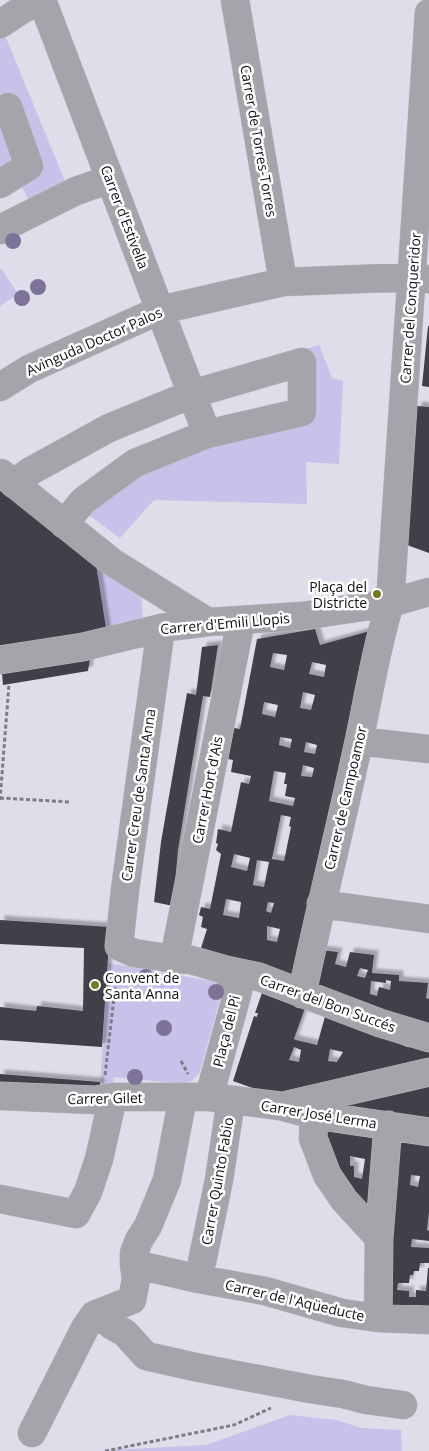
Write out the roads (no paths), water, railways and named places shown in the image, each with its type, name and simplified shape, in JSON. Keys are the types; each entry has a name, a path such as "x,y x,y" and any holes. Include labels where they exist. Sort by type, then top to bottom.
{"street":[{"path":"0,24 23,9 42,0"},
{"name":"Carrer d'Estivella","path":"42,0 207,434"},
{"name":"Carrer de Torres-Torres","path":"235,0 283,282"},
{"name":"Carrer del Conqueridor","path":"390,603 420,278 429,13"},
{"path":"0,114 8,108 29,166 0,184"},
{"path":"7,232 10,224 76,191 112,184"},
{"name":"Avinguda Doctor Palos","path":"0,387 29,369 160,310 283,282 420,278"},
{"path":"7,478 29,472 109,428 192,394 302,362 302,412 207,434 135,462 83,501 64,524"},
{"path":"7,478 112,562 208,622"},
{"name":"Carrer d'Emili Llopis","path":"5,672 83,647 161,628 208,622 302,616 390,603 427,593"},
{"name":"Carrer de Campoamor","path":"302,994 359,741 381,632 390,603"},
{"name":"Carrer Hort d'Ais","path":"174,959 241,620"},
{"name":"Carrer Creu de Santa Anna","path":"161,628 125,890 127,949 174,959"},
{"path":"359,741 429,749"},
{"path":"321,904 429,919"},
{"path":"174,959 191,960 226,970"},
{"name":"Carrer del Bon Succés","path":"226,970 259,977 380,1023 429,1038"},
{"name":"Plaça del Pi","path":"208,1098 238,991 226,970"},
{"path":"280,1106 429,1072"},
{"name":"Carrer Gilet","path":"0,1096 95,1100 113,1098 208,1098"},
{"path":"0,1198 76,1214 88,1192 99,1159 113,1098"},
{"path":"32,1433 85,1328 94,1316 132,1300 136,1279 134,1253 139,1240 148,1226 167,1180 208,1098"},
{"name":"Carrer José Lerma","path":"208,1098 280,1106 314,1115 429,1132"},
{"name":"Carrer Quinto Fabio","path":"202,1262 219,1180 208,1098"},
{"path":"314,1115 313,1138 327,1175 344,1200 379,1238"},
{"path":"378,1318 379,1238 388,1125"},
{"name":"Carrer de l'Aqüeducte","path":"134,1264 198,1279 265,1291 342,1313 378,1318 429,1320"},
{"path":"100,1313 111,1325 125,1333 146,1356 195,1367 402,1405"}],"place":[{"name":"Plaça del Districte","path":"377,594"},
{"name":"Convent de Santa Anna","path":"95,985"}]}
